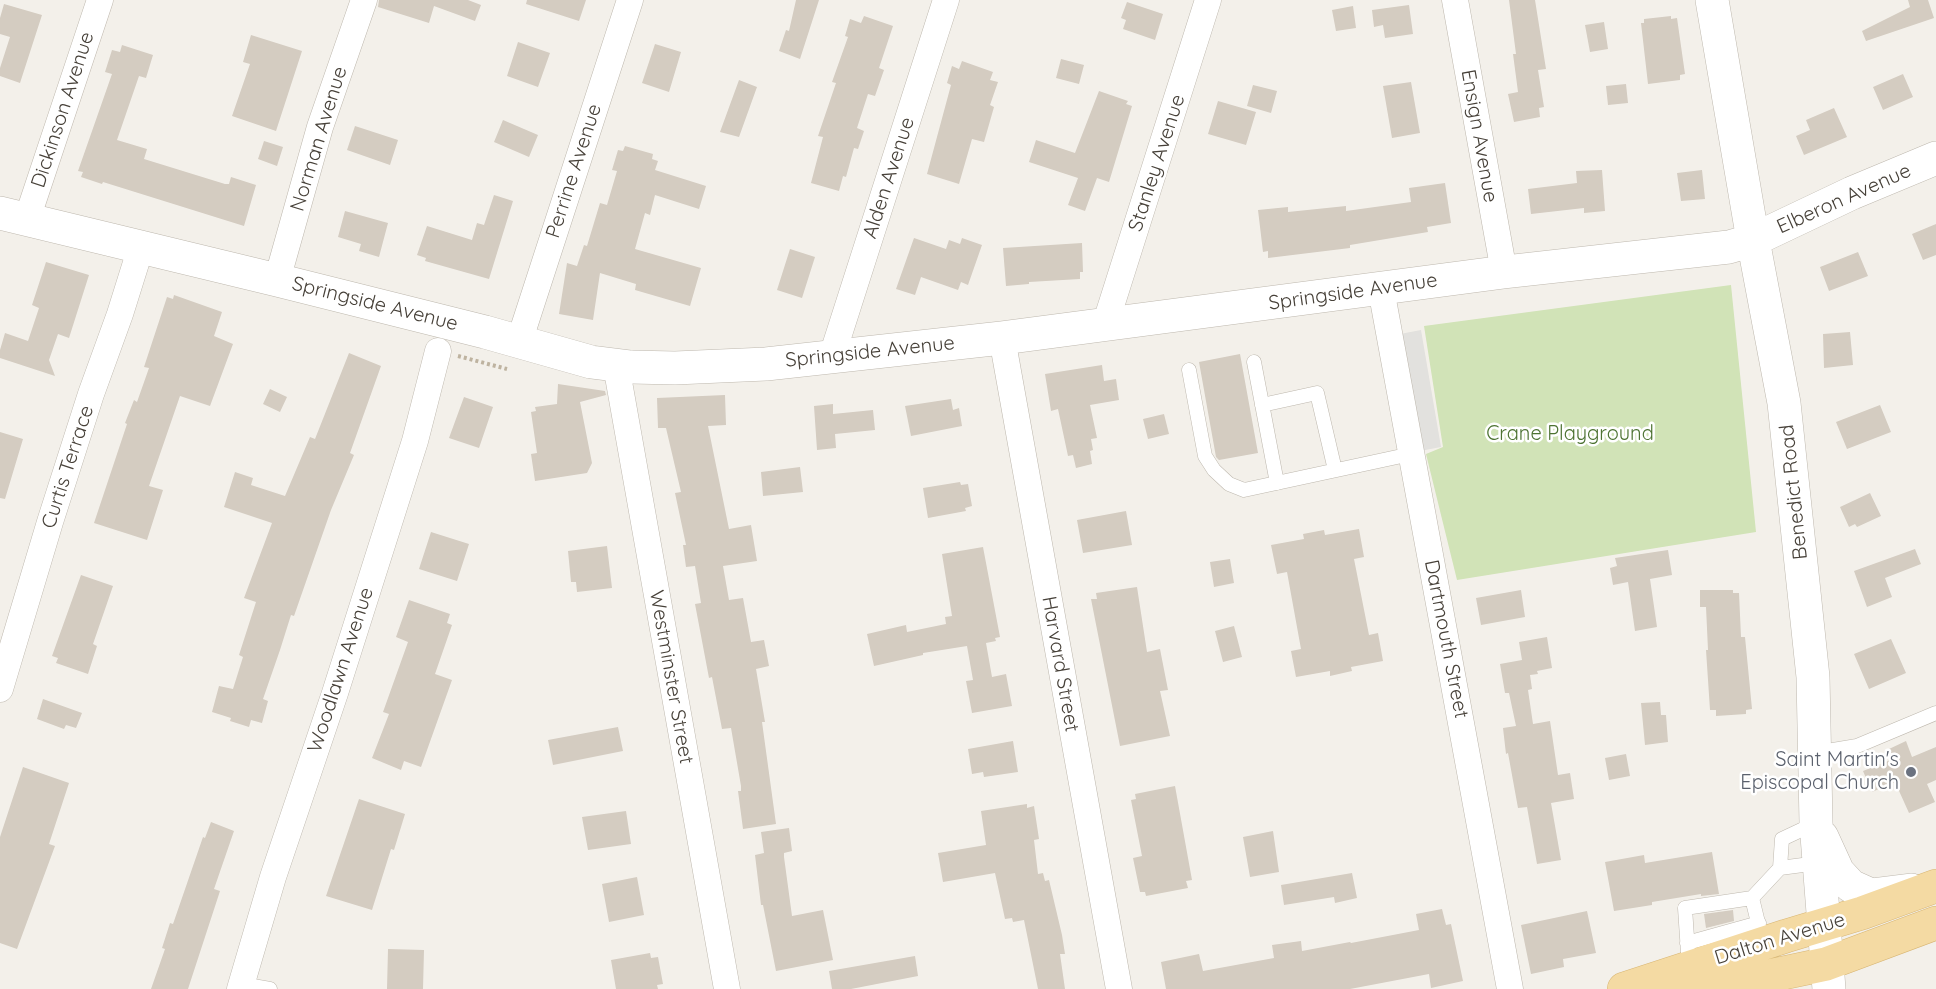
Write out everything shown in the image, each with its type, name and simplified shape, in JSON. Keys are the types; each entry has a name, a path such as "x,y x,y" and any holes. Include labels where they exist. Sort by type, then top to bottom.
{"main road":[{"name":"Dalton Avenue","path":"1624,989 1761,933 1823,924 1862,914 1933,887"},
{"name":"Dalton Avenue","path":"1685,966 1741,982 1827,977 1936,924"}],"street":[{"name":"Dickinson Avenue","path":"13,216 100,0"},
{"name":"Norman Avenue","path":"277,280 320,127 364,0"},
{"name":"Perrine Avenue","path":"519,342 630,0"},
{"name":"Alden Avenue","path":"832,356 946,0"},
{"name":"Stanley Avenue","path":"1105,326 1208,0"},
{"name":"Ensign Avenue","path":"1455,0 1504,272"},
{"name":"Benedict Road","path":"1712,0 1753,240 1784,403 1813,676 1816,823 1827,977"},
{"name":"Elberon Avenue","path":"1753,240 1852,193 1936,158"},
{"name":"Springside Avenue","path":"13,216 277,280 591,362 686,368 766,364 1105,326 1504,272 1729,247 1753,240"},
{"name":"Curtis Terrace","path":"0,689 60,490 141,247"},
{"name":"Dartmouth Street","path":"1381,289 1510,989"},
{"name":"Harvard Street","path":"1002,338 1119,989"},
{"name":"Woodlawn Avenue","path":"240,987 273,877 335,693 415,441 438,351"},
{"name":"Westminster Street","path":"616,365 727,989"},
{"path":"1816,823 1838,872 1851,886 1871,895 1933,887"}],"lane":[{"path":"1254,362 1277,483"},
{"path":"1189,370 1205,456 1214,470 1229,484 1244,489 1411,454"},
{"path":"1262,405 1317,393 1335,470"},
{"path":"1815,753 1857,746 1936,713"},
{"path":"1685,966 1685,908 1752,898 1780,868 1782,839 1816,823"},
{"path":"1780,868 1818,863"},
{"path":"1752,898 1761,933"},
{"path":"240,987 270,989"}],"green space":[{"name":"Crane Playground","path":"1731,285 1756,532 1457,580 1426,454 1443,447 1424,326"}],"shaded area":[{"path":"1421,330 1441,447 1420,451 1400,334"}],"building":[{"path":"379,0 468,0 481,5 475,21 434,6 429,23 378,7"},
{"path":"527,0 586,0 579,21 526,4"},
{"path":"796,0 819,0 800,59 779,51 786,30 789,31"},
{"path":"1509,0 1535,0 1546,69 1538,70 1544,107 1539,108 1540,117 1514,122 1508,94 1518,92"},
{"path":"1908,0 1928,0 1934,18 1866,41 1862,31 1910,7"},
{"path":"1127,2 1163,14 1155,40 1123,29 1126,20 1121,18"},
{"path":"4,4 42,15 20,83 0,76 0,68 10,37 0,34 0,18"},
{"path":"1409,5 1413,34 1385,38 1383,25 1374,27 1372,10"},
{"path":"1353,6 1356,28 1336,31 1332,10"},
{"path":"864,16 893,26 879,68 884,70 875,96 868,94 857,128 864,131 858,149 854,148 846,177 843,176 839,191 811,183 823,137 818,136 836,83 832,82 848,37 845,36 850,19 861,23"},
{"path":"1671,16 1671,19 1677,18 1685,74 1680,75 1680,80 1648,84 1641,23 1644,23 1644,19"},
{"path":"1604,22 1608,49 1590,52 1585,25"},
{"path":"251,35 302,51 276,131 232,116 250,64 243,62"},
{"path":"518,42 550,53 538,87 507,76"},
{"path":"655,44 681,52 669,92 642,83"},
{"path":"122,45 153,55 146,78 139,76 117,140 147,149 144,159 225,184 229,184 231,177 256,185 244,226 81,177 83,172 78,171 112,74 105,72 112,50 120,52"},
{"path":"1061,59 1084,65 1079,84 1056,78"},
{"path":"962,61 993,72 990,80 998,82 990,105 994,107 984,142 972,139 959,184 927,174 951,85 947,83 952,66 959,69"},
{"path":"1903,74 1913,97 1883,110 1873,87"},
{"path":"739,80 757,87 739,137 720,132"},
{"path":"1411,82 1420,133 1392,138 1383,86"},
{"path":"1626,84 1628,103 1608,105 1606,86"},
{"path":"1253,85 1277,91 1271,113 1247,106"},
{"path":"1099,91 1128,101 1126,104 1132,106 1109,182 1097,178 1085,211 1068,205 1078,178 1029,162 1036,140 1075,153"},
{"path":"1218,101 1256,112 1246,145 1208,134"},
{"path":"1834,108 1847,137 1804,155 1796,136 1810,130 1806,120"},
{"path":"503,120 538,135 529,157 494,142"},
{"path":"355,126 398,140 390,165 347,150"},
{"path":"264,141 283,147 277,166 258,159"},
{"path":"625,146 653,154 652,159 658,161 655,170 706,186 699,209 655,195 650,215 645,213 635,249 701,268 690,306 635,290 636,284 600,273 593,320 559,314 567,263 577,266 584,245 587,246 600,203 607,205 617,171 612,170 618,150 623,151"},
{"path":"1602,170 1605,211 1584,213 1584,208 1531,214 1528,189 1577,183 1576,171"},
{"path":"1702,170 1705,199 1681,201 1677,173"},
{"path":"1445,183 1451,223 1427,227 1428,232 1350,245 1350,248 1268,258 1268,251 1263,252 1258,210 1288,207 1288,212 1346,206 1346,211 1411,202 1409,188"},
{"path":"494,195 513,201 489,279 425,261 426,258 417,255 427,226 472,240 477,223 484,225"},
{"path":"345,211 388,223 379,257 359,251 361,244 338,237"},
{"path":"1936,224 1936,255 1923,260 1912,234"},
{"path":"914,238 946,249 949,240 960,244 962,238 982,245 968,285 961,282 958,290 921,277 915,295 896,289"},
{"path":"1082,243 1083,272 1080,272 1080,279 1029,282 1029,284 1006,286 1003,248"},
{"path":"790,249 815,257 802,298 777,290"},
{"path":"1858,252 1868,276 1829,291 1820,267"},
{"path":"46,262 89,275 69,338 58,334 49,360 55,376 0,358 5,333 28,341 39,308 32,305"},
{"path":"174,295 222,312 214,336 233,344 210,406 180,396 149,486 163,490 147,540 94,523 127,424 125,423 134,400 137,402 149,368 144,367 167,297 173,299"},
{"path":"1850,332 1853,365 1824,368 1823,334"},
{"path":"349,353 381,366 350,453 354,455 331,510 294,616 291,615 263,699 268,701 262,723 251,720 249,727 212,712 219,686 233,689 243,657 239,655 256,602 244,598 272,523 224,507 235,472 253,478 251,485 285,496 310,437 315,439"},
{"path":"1240,354 1258,453 1219,460 1216,457 1199,362"},
{"path":"1102,365 1104,381 1116,379 1119,400 1090,405 1097,438 1091,439 1092,464 1076,468 1073,455 1068,456 1058,409 1051,411 1045,374"},
{"path":"558,384 605,391 606,395 580,402 592,463 587,473 535,481 531,454 537,453 531,412 536,411 535,407 557,404"},
{"path":"270,389 287,397 280,412 263,404"},
{"path":"725,395 726,425 708,426 729,529 751,525 757,561 723,566 729,600 743,598 751,642 764,640 769,666 756,669 765,722 762,722 776,824 743,829 738,791 741,791 741,786 731,728 722,729 712,677 709,678 695,604 701,603 695,566 686,567 683,545 686,545 675,493 681,492 666,428 658,428 657,398"},
{"path":"464,397 493,407 479,448 449,438"},
{"path":"951,399 953,410 959,408 962,426 911,436 905,406"},
{"path":"833,404 833,414 873,410 875,430 835,434 836,448 817,450 814,406"},
{"path":"1880,405 1891,432 1847,449 1836,422"},
{"path":"1164,414 1169,434 1148,439 1143,419"},
{"path":"0,432 23,439 5,499 0,498"},
{"path":"800,467 803,492 763,496 761,472"},
{"path":"960,482 961,485 968,484 972,506 965,508 966,511 928,518 923,488"},
{"path":"1870,493 1881,516 1857,527 1855,524 1849,527 1840,507"},
{"path":"1126,511 1132,545 1083,553 1077,520"},
{"path":"1359,529 1364,557 1354,559 1369,635 1378,633 1383,661 1351,667 1352,671 1330,676 1330,671 1296,677 1291,651 1301,649 1287,572 1277,574 1271,545 1304,539 1303,534 1324,530 1325,535"},
{"path":"431,532 469,544 457,581 419,569"},
{"path":"607,546 612,588 577,592 576,582 571,582 568,551"},
{"path":"983,547 1000,637 995,638 996,641 986,643 992,677 1006,674 1012,706 972,713 966,681 973,680 967,646 923,653 923,655 874,666 867,634 906,625 907,632 946,624 945,617 952,616 942,554"},
{"path":"1915,549 1921,564 1885,578 1892,597 1867,607 1854,571"},
{"path":"1668,550 1672,575 1650,579 1657,627 1635,631 1628,582 1613,585 1610,568 1617,566 1615,558"},
{"path":"1230,559 1234,583 1214,587 1210,562"},
{"path":"81,575 113,586 93,644 97,646 88,674 56,663 58,658 52,656"},
{"path":"1137,587 1147,652 1160,649 1168,690 1160,691 1170,736 1120,746 1091,599 1097,599 1096,593"},
{"path":"1521,590 1525,617 1481,625 1476,598"},
{"path":"1700,590 1733,590 1733,593 1739,593 1741,637 1745,637 1752,709 1746,710 1746,714 1716,716 1716,710 1710,710 1706,607 1700,607"},
{"path":"409,600 450,614 447,623 452,625 435,674 452,680 421,767 404,761 401,770 372,758 389,714 383,712 408,642 396,637"},
{"path":"1234,626 1242,657 1223,662 1215,631"},
{"path":"1547,637 1552,668 1530,675 1532,689 1528,690 1533,724 1550,721 1558,775 1570,773 1574,799 1551,803 1561,860 1537,864 1527,807 1518,808 1508,753 1506,754 1503,728 1516,726 1509,693 1505,693 1500,664 1522,660 1519,642"},
{"path":"1891,639 1906,673 1869,689 1854,654"},
{"path":"43,699 82,713 76,728 66,725 64,729 37,719"},
{"path":"1660,702 1661,715 1666,715 1668,742 1645,745 1641,703"},
{"path":"618,727 623,751 553,765 548,740"},
{"path":"1013,741 1018,772 984,777 983,772 972,774 968,749"},
{"path":"1906,741 1912,757 1936,747 1936,780 1927,784 1935,802 1909,813 1895,782 1872,792 1863,771 1893,759 1889,749"},
{"path":"1626,754 1630,776 1609,780 1605,758"},
{"path":"23,767 69,783 49,844 55,846 17,949 0,943 0,837"},
{"path":"1175,786 1192,880 1186,881 1188,888 1146,896 1145,892 1140,892 1133,858 1142,856 1131,800 1136,799 1135,794"},
{"path":"359,799 405,814 394,850 391,849 372,910 326,896"},
{"path":"1027,804 1027,808 1034,806 1039,839 1034,840 1038,874 1043,873 1045,881 1049,880 1062,935 1065,954 1060,954 1065,989 1038,989 1024,920 1013,922 1012,918 1005,919 995,873 943,882 938,853 986,845 981,811"},
{"path":"626,811 631,844 588,850 582,817"},
{"path":"211,822 234,831 214,889 220,891 188,989 151,989 165,949 162,948 170,923 173,924 203,837 205,838"},
{"path":"789,828 792,851 784,853 784,857 792,916 823,910 833,960 776,971 763,905 761,905 755,855 764,853 761,832"},
{"path":"1273,831 1279,872 1250,877 1243,837"},
{"path":"1712,852 1719,894 1701,896 1701,894 1614,911 1605,862 1644,855 1645,863"},
{"path":"1352,873 1357,898 1335,903 1334,897 1284,905 1281,885"},
{"path":"637,877 644,915 609,922 602,884"},
{"path":"1442,909 1446,925 1451,924 1463,981 1431,988 1429,974 1350,989 1166,989 1161,962 1199,954 1203,971 1274,958 1272,945 1301,941 1302,951 1419,930 1416,914"},
{"path":"1733,910 1734,921 1706,928 1704,914"},
{"path":"1587,911 1596,953 1563,959 1564,967 1531,974 1521,925"},
{"path":"388,949 424,950 423,989 387,989"},
{"path":"650,953 651,958 658,957 663,984 657,985 658,989 616,989 611,960"},
{"path":"915,956 918,976 851,989 832,989 829,971"}],"place":[{"name":"Saint Martin's Episcopal Church","path":"1911,772"}]}
